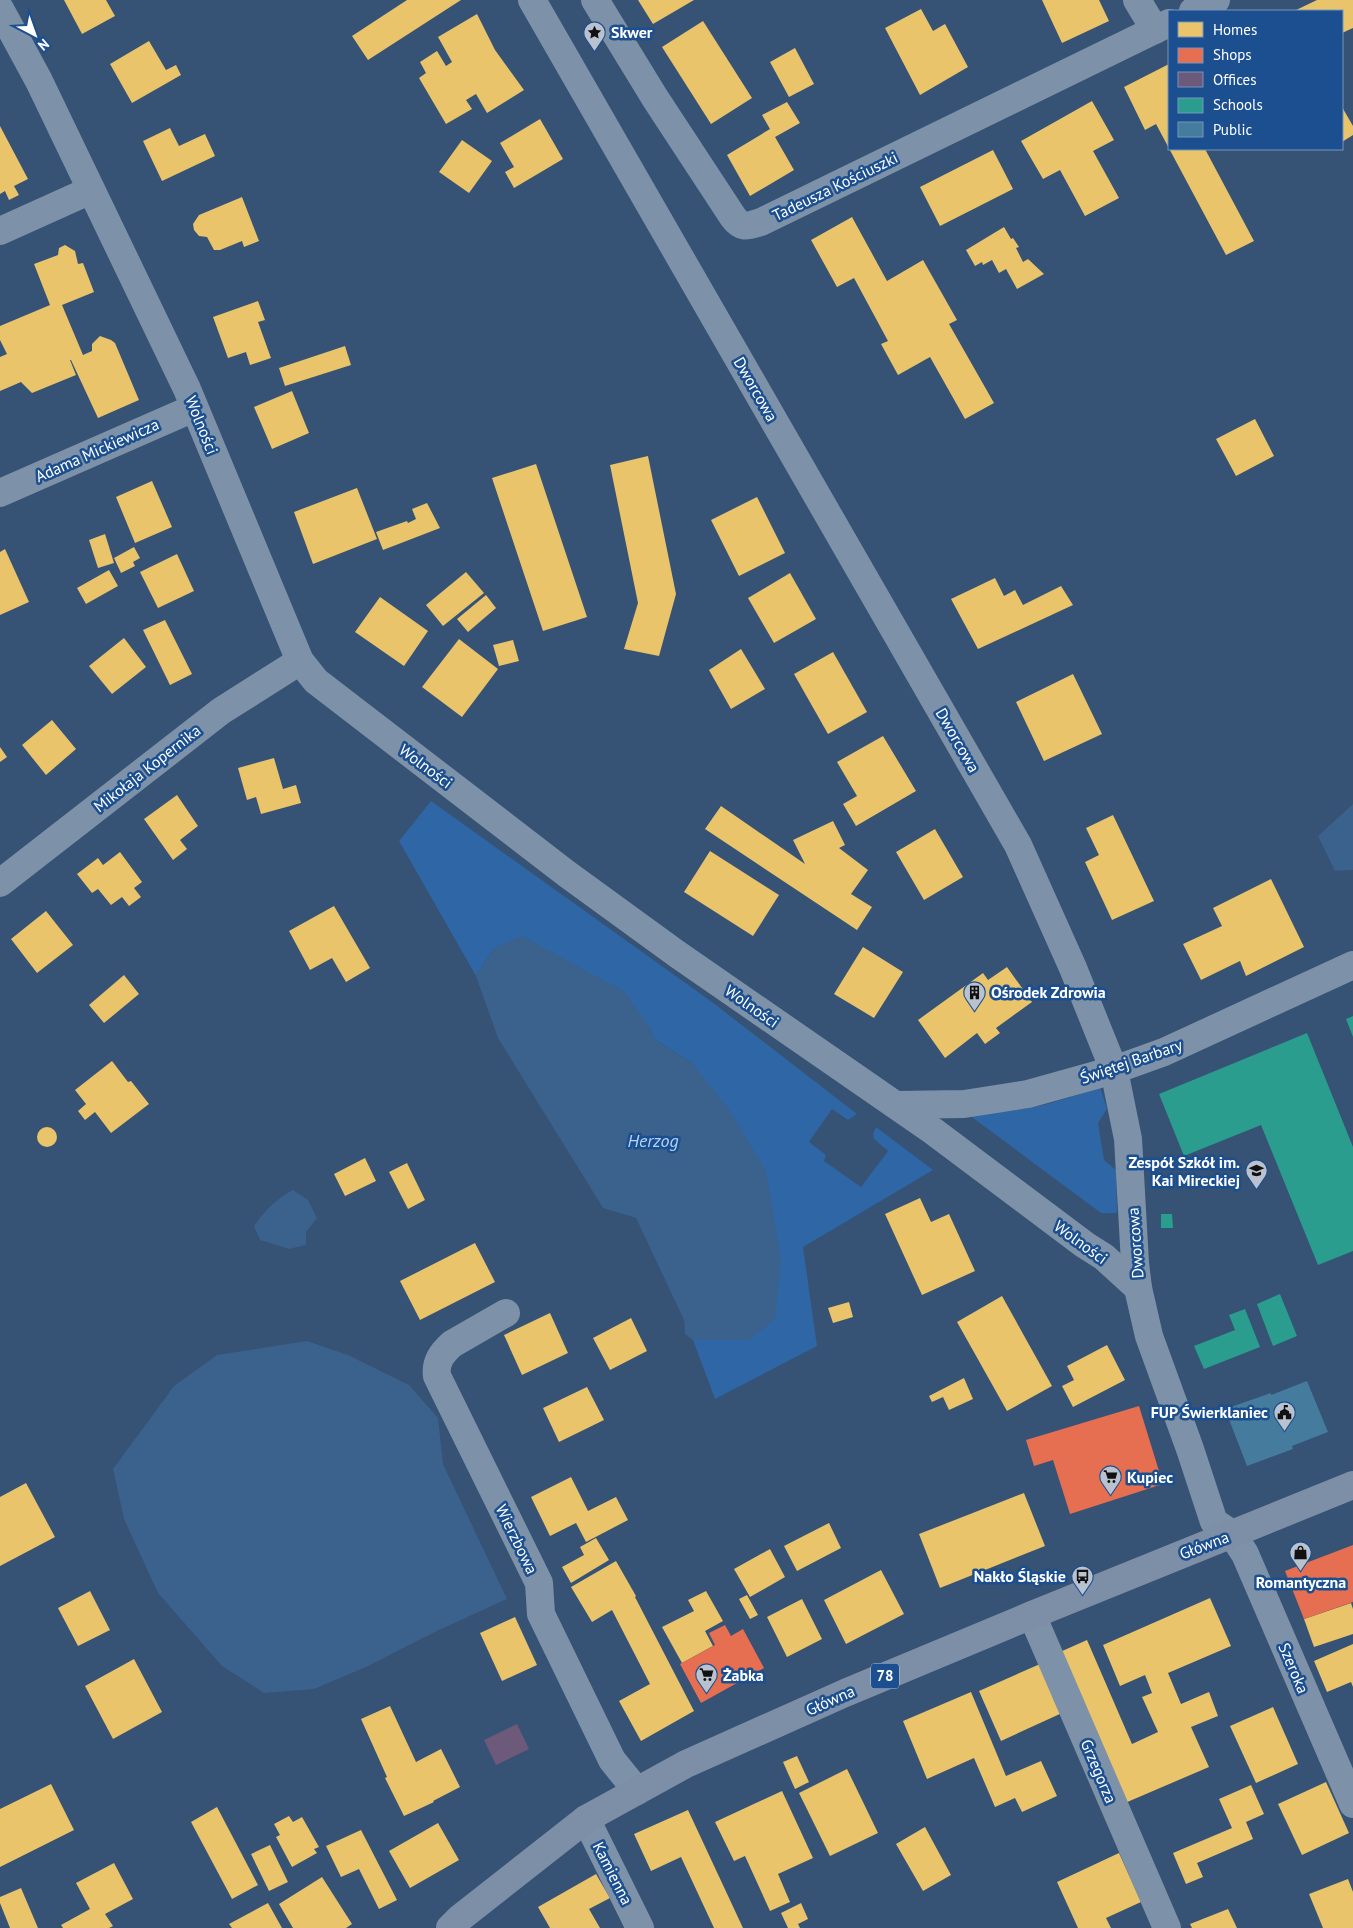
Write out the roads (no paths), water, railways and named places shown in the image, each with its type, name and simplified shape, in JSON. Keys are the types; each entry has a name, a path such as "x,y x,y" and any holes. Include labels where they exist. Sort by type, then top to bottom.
{"main road":[{"name":"Główna","path":"450,1928 460,1918 586,1819 686,1764 845,1693 1032,1614 1353,1485"}],"street":[{"name":"Dworcowa","path":"532,0 1018,845 1073,968 1114,1070 1128,1139 1138,1288 1149,1336 1214,1522 1232,1534"},
{"name":"Tadeusza Kościuszki","path":"596,0 655,98 733,217 739,224 748,226 761,222 1162,26"},
{"path":"1137,0 1162,26"},
{"path":"1195,10 1216,0"},
{"name":"Wolności","path":"0,8 39,81 194,408 300,661 316,682 567,874 677,954 933,1131 1085,1245 1104,1257 1138,1288"},
{"path":"0,231 91,190"},
{"name":"Adama Mickiewicza","path":"0,493 194,408"},
{"name":"Mikołaja Kopernika","path":"0,883 221,711 300,661"},
{"name":"Świętej Barbary","path":"896,1105 964,1104 1028,1094 1114,1070 1164,1052 1353,965"},
{"name":"Wierzbowa","path":"506,1313 448,1347 439,1358 436,1367 437,1376 539,1583 541,1614 612,1760 637,1791"},
{"name":"Szeroka","path":"1232,1534 1245,1554 1353,1804"},
{"name":"Grzegorza","path":"1032,1614 1167,1928"},
{"name":"Kamienna","path":"586,1819 640,1928"}],"water":[{"path":"1353,804 1353,870 1335,871 1318,836"},
{"name":"Herzog","path":"522,936 625,992 650,1028 654,1039 692,1063 732,1114 766,1171 781,1260 775,1319 749,1340 693,1340 685,1334 684,1320 636,1218 603,1208 498,1038 476,976 494,948"},
{"path":"293,1190 308,1200 317,1218 306,1232 306,1245 289,1249 260,1240 254,1226 271,1205"},
{"path":"307,1341 348,1355 409,1385 438,1418 443,1464 507,1599 437,1631 366,1667 314,1689 264,1693 222,1666 158,1593 124,1519 113,1469 174,1386 217,1355"}],"place":[{"name":"Skwer","path":"595,51"},
{"name":"Ośrodek Zdrowia","path":"975,1011"},
{"name":"Zespół Szkół im. Kai Mireckiej","path":"1256,1190"},
{"name":"FUP Świerklaniec","path":"1284,1431"},
{"name":"Kupiec","path":"1111,1496"},
{"name":"Romantyczna","path":"1301,1572"},
{"name":"Nakło Śląskie","path":"1082,1595"},
{"name":"Żabka","path":"707,1694"}]}
